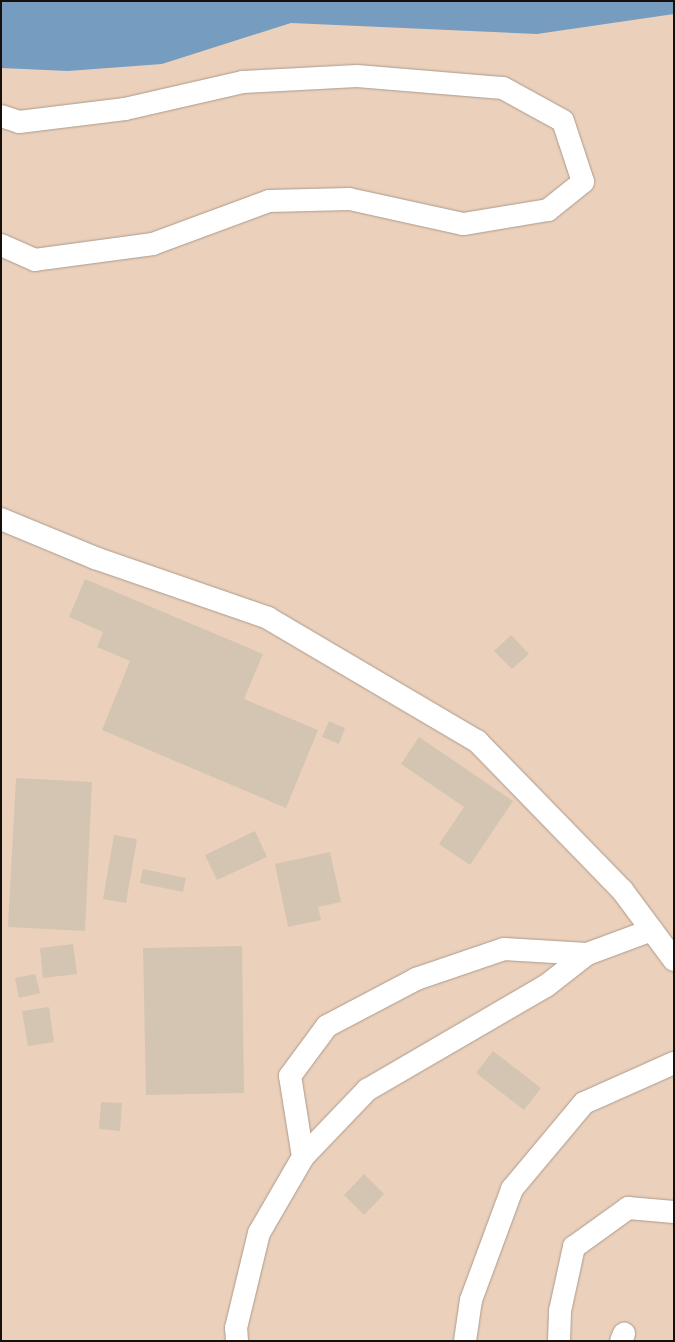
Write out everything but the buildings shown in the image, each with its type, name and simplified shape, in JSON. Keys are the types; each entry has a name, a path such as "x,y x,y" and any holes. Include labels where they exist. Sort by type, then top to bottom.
{"lane":[{"path":"1,116 19,122 125,109 243,82 357,76 502,88 563,122 583,182 548,210 463,224 349,200 269,201 153,244 35,260 1,244"},
{"path":"1,519 95,558 268,618 477,741 622,890 674,960"},
{"path":"237,1341 236,1328 258,1233 303,1157 367,1090 546,986 587,954 652,930"},
{"path":"303,1157 290,1076 327,1026 416,979 504,949 587,954"},
{"path":"465,1341 471,1300 512,1189 584,1103 674,1063"},
{"path":"559,1341 560,1311 574,1247 628,1208 674,1212"}],"shaded area":[{"path":"1,1 674,1 674,1341 1,1341"}],"water":[{"path":"1,1 674,1 674,14 537,34 291,23 162,64 68,71 1,68"}]}
